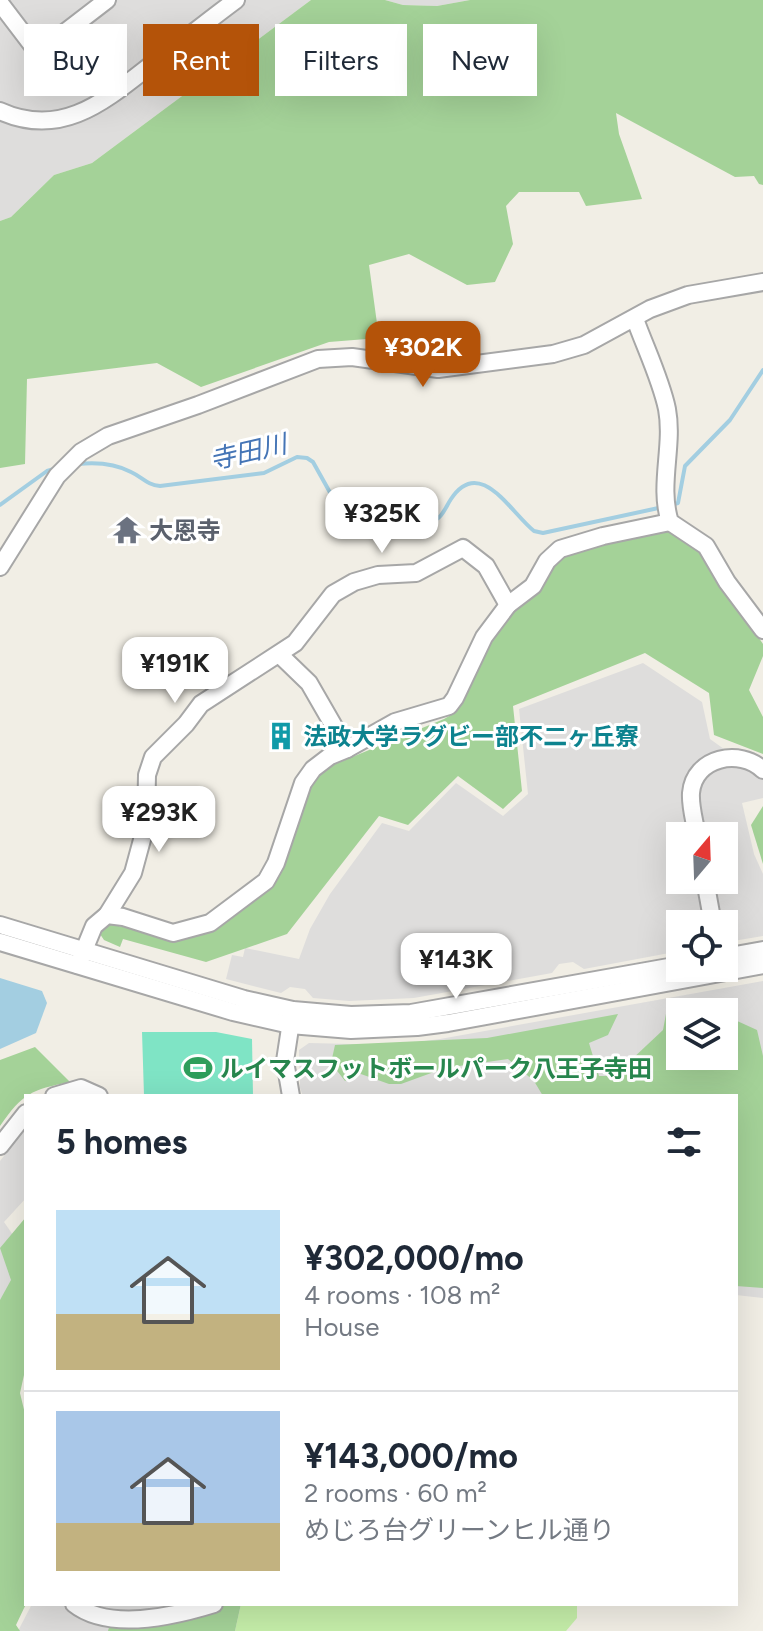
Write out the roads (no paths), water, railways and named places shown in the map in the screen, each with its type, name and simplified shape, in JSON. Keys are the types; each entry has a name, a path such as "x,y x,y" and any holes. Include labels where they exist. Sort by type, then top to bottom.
{"street":[{"path":"0,3 38,53 107,0"},
{"path":"0,111 28,120 48,120 67,118 95,107 236,0"},
{"path":"0,567 57,476 72,459 108,436 318,359 352,357 419,368 457,368 553,354 580,346 650,309 688,295 763,282"},
{"path":"635,319 667,409 669,441 665,497 668,518 706,546 727,582 763,630"},
{"path":"107,915 173,933 210,923 266,881 276,863 303,783 313,769 330,756 395,722 449,706 484,637 508,605 533,586 547,561 560,549 668,518"},
{"path":"80,958 94,926 107,915 133,873 146,825 147,775 153,757 201,704 295,643 333,594 354,582 378,575 416,573 463,548 486,566 508,605"},
{"path":"279,654 314,690 347,749"},
{"path":"695,822 691,793 700,771 728,757 749,760 763,770"},
{"path":"0,925 80,958 233,1012 292,1017 411,1013 666,967"},
{"path":"0,942 80,958"},
{"path":"738,960 763,950"},
{"path":"738,966 763,965"},
{"path":"292,1017 351,1030 417,1027 666,977"},
{"path":"291,1094 285,1061 292,1017"},
{"path":"61,1094 81,1088 94,1094"},
{"path":"0,1146 24,1116"},
{"path":"76,1606 94,1621 137,1628 208,1606"}],"water":[{"path":"0,978 42,991 47,1003 36,1033 0,1049"}],"waterway":[{"name":"寺田川","path":"671,505 678,503 685,466 730,420 763,370"},
{"name":"寺田川","path":"78,464 99,463 118,467 160,486 264,473 297,457 307,458 313,462 332,496 353,511 431,522 441,516 462,487 473,483 495,492 534,531 543,533 663,507"},
{"name":"寺田川","path":"0,505 54,469"}],"place":[{"name":"大恩寺","path":"127,530"},
{"name":"法政大学ラグビー部不二ヶ丘寮","path":"281,736"},
{"name":"ルイマスフットボールパーク八王子寺田","path":"198,1068"}]}
